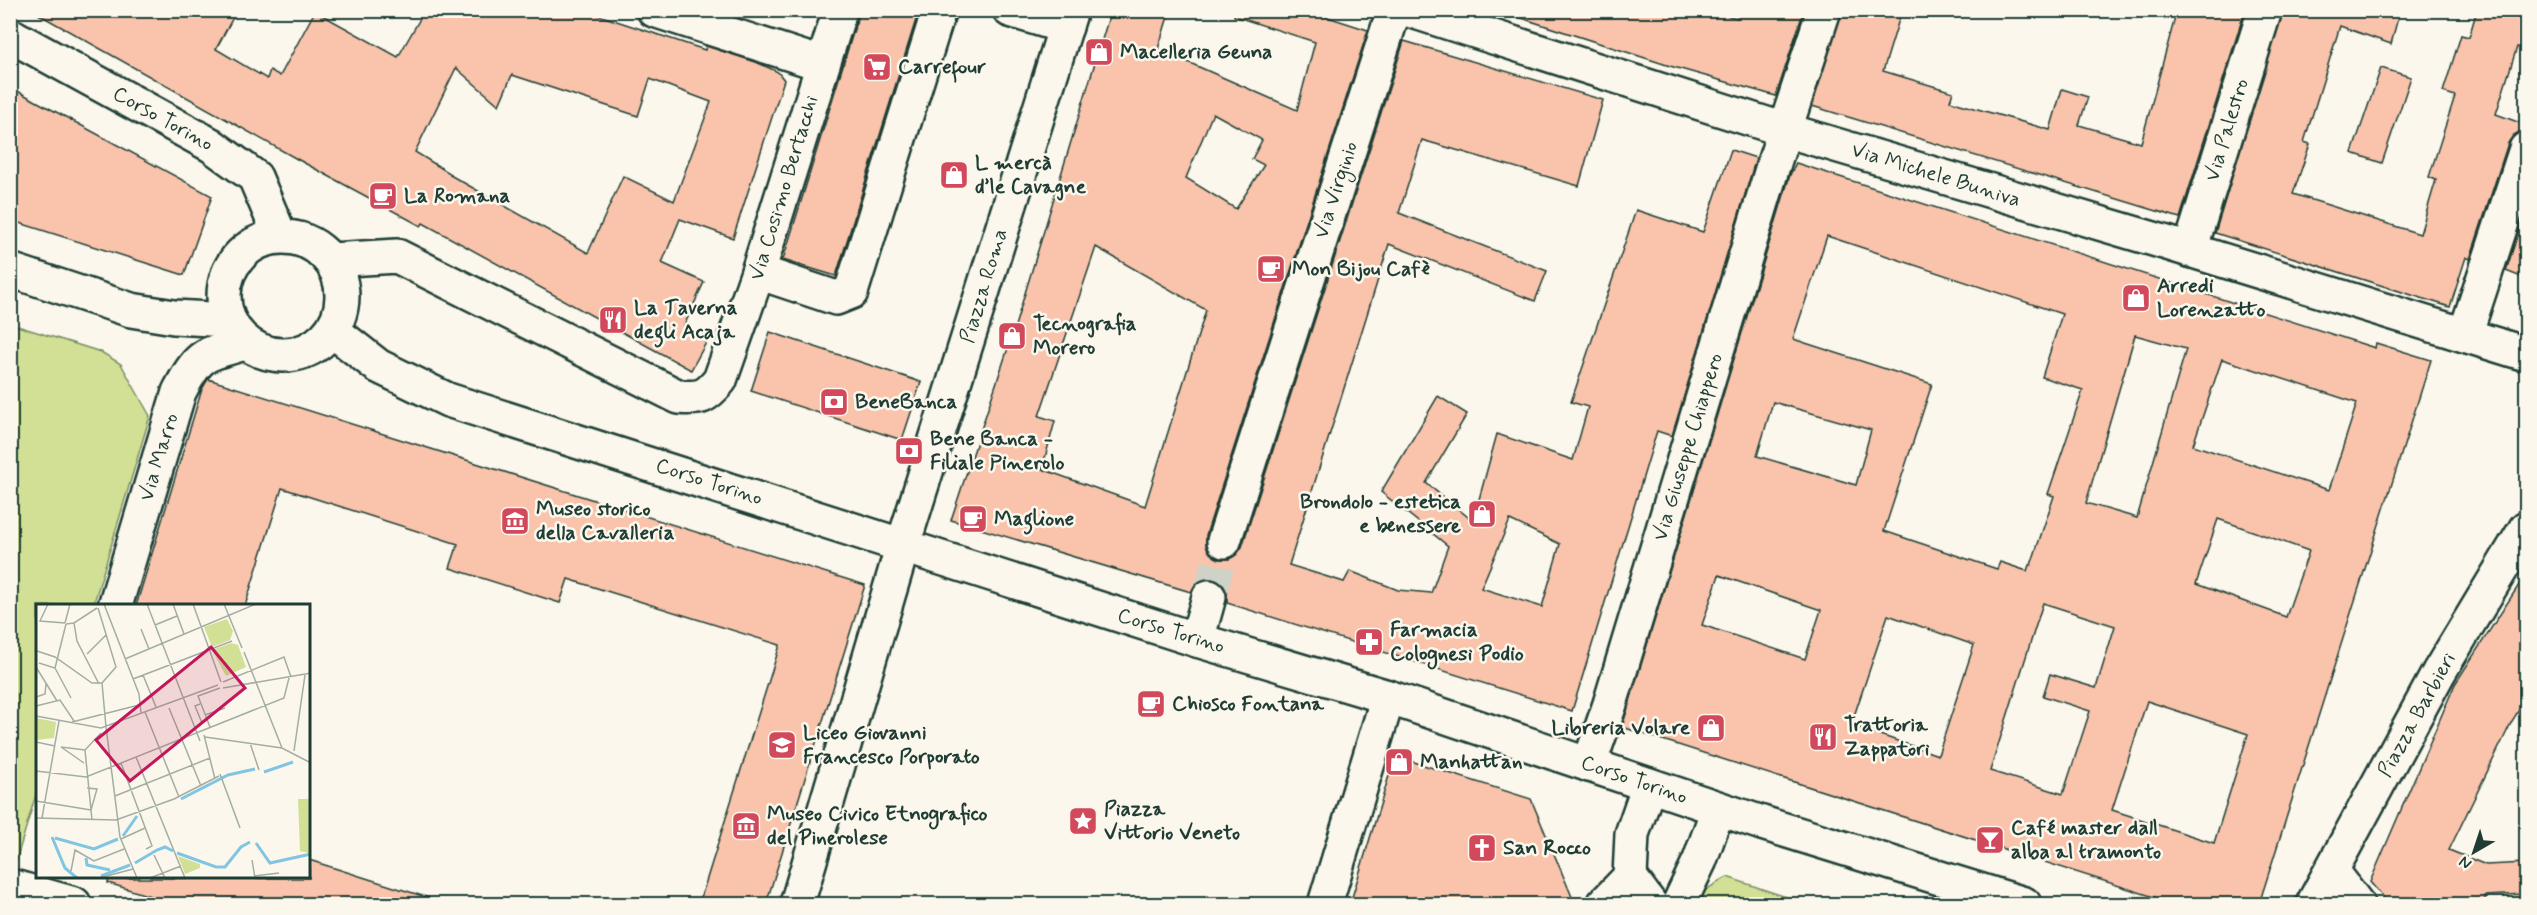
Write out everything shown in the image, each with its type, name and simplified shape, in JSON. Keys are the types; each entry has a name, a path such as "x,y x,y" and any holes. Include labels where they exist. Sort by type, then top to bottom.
{"street":[{"path":"654,10 822,64"},
{"name":"Via Cosimo Bertacchi","path":"331,260 397,256 679,397 701,397 710,392 720,380 758,272 840,10"},
{"path":"758,272 836,298 851,292 939,10"},
{"name":"Piazza Roma","path":"903,545 1069,19 1010,10"},
{"name":"Via Virginio","path":"1224,541 1394,10"},
{"name":"Via Michele Buniva","path":"1409,10 1785,130 2190,250 2465,335"},
{"name":"Via Giuseppe Chiappero","path":"1589,765 1610,704 1785,130 1824,10"},
{"name":"Via Palestro","path":"2190,250 2265,10"},
{"name":"Corso Torino","path":"10,35 212,145 255,177 280,236"},
{"path":"2526,149 2465,335 2526,354"},
{"path":"10,270 131,310 237,332 262,352 282,356 301,353 319,344 332,330 340,313 343,295 339,277 331,260 317,247 300,238 280,236 262,240 245,250 232,264 224,282 223,302 237,332"},
{"name":"Corso Torino","path":"332,330 378,366 448,400 1197,640 1388,697 1718,809 2024,904"},
{"name":"Via Marro","path":"116,604 179,392 193,365 237,332"},
{"name":"Piazza Barbieri","path":"2313,904 2439,672 2526,528"},
{"path":"797,904 903,545"},
{"path":"1197,640 1209,597"},
{"path":"1325,904 1388,697"},
{"path":"1649,785 1632,834 1630,877 1650,904"},
{"path":"1679,904 1700,860 1718,809"},
{"path":"2332,871 2357,904"},
{"path":"1604,904 1630,877"},
{"path":"25,887 74,904"}],"green space":[{"path":"11,324 101,352 121,364 150,416 94,604 36,604 36,794 16,861 10,859"},
{"path":"1727,877 1807,904 1694,904 1697,895"}],"building":[{"path":"31,10 237,10 216,49 267,79 270,70 280,76 315,11 398,57 425,10 583,10 705,50 706,46 756,62 778,72 784,80 733,238 680,219 662,263 704,282 684,326 708,339 691,370 423,223 421,226","holes":["456,68 499,105 512,75 638,116 650,79 711,102 674,201 623,176 588,253 450,175 415,152"]},
{"path":"860,10 919,10 836,276 783,260"},
{"path":"1111,10 1170,10 1158,49 1297,110 1315,42 1234,16 1235,10 1306,10 1368,30 1206,535 1206,544 1210,553 1219,559 1229,559 1236,555 1242,547 1404,41 1603,100 1579,186 1422,140 1399,213 1547,271 1535,301 1389,244 1289,565 1344,582 1350,571 1398,590 1431,593 1448,546 1381,492 1438,396 1467,414 1426,483 1473,521 1497,434 1573,460 1588,407 1571,402 1636,210 1703,232 1731,150 1756,158 1672,436 1657,431 1572,711 1227,603 1227,592 1215,579 1204,579 1196,584 1191,592 951,520 1012,336","holes":["1213,113 1262,140 1252,159 1264,165 1236,209 1186,178","1096,247 1206,310 1145,506 1042,469 1055,421 1039,416","1510,520 1560,544 1542,607 1481,588"]},
{"path":"1516,10 1708,10 1737,18 1739,10 1804,10 1776,96 1670,66 1515,16"},
{"path":"1842,10 1902,10 1883,71 1953,92 1950,101 2050,130 2062,89 2088,97 2079,125 2141,143 2177,10 2245,10 2180,218 1812,106"},
{"path":"2283,10 2400,10 2391,44 2340,26 2304,142 2310,144 2293,194 2420,234 2436,180 2429,177 2455,96 2443,92 2461,35 2469,37 2477,10 2526,10 2526,51 2517,47 2496,114 2526,125 2526,131 2514,135 2508,143 2470,259 2466,257 2450,307 2215,233"},
{"path":"2381,68 2411,77 2382,163 2352,153"},
{"path":"10,87 212,196 184,275 10,220"},
{"path":"1796,163 2375,348 2376,343 2431,360 2259,904 2176,904 1622,727 1790,175","holes":["1827,236 2062,314 2042,377 2083,390 2048,494 2054,496 2027,571 2000,562 1997,569 1884,531 1932,384 1793,339","2135,335 2186,349 2137,518 2086,503","2222,359 2357,403 2329,490 2193,445","1773,402 1871,430 1856,485 1757,456","2218,519 2309,551 2286,617 2196,584","1719,575 1821,610 1805,659 1702,625","2043,603 2115,626 2096,688 2050,674 2043,696 2090,711 2063,794 1990,771","1888,615 1974,645 1938,755 1851,725","2147,701 2248,734 2214,843 2112,810"]},
{"path":"2526,208 2526,279 2506,271"},
{"path":"770,332 921,382 902,440 751,391"},
{"path":"208,379 865,585 766,904 699,904 780,645 568,579 560,603 450,568 458,544 282,488 246,604 137,604 202,389"},
{"path":"2526,574 2526,699 2512,721 2449,850 2486,865 2526,863 2526,894 2485,896 2485,902 2466,904 2389,904 2370,882 2455,684"},
{"path":"1395,756 1531,799 1575,904 1409,904 1388,898 1385,904 1350,904"},
{"path":"310,860 432,899 431,904 176,904 108,883 109,879 310,879"}],"tunnel":[{"path":"1209,597 1224,541"}],"place":[{"name":"Macelleria Geuna","path":"1099,52"},
{"name":"Carrefour","path":"877,67"},
{"name":"L mercà d’le Cavagne","path":"954,175"},
{"name":"La Romana","path":"383,196"},
{"name":"Mon Bijou Cafè","path":"1271,269"},
{"name":"Arredi Lorenzatto","path":"2136,298"},
{"name":"La Taverna degli Acaja","path":"613,320"},
{"name":"Tecnografia Morero","path":"1012,336"},
{"name":"BeneBanca","path":"834,402"},
{"name":"Bene Banca - Filiale Pinerolo","path":"909,451"},
{"name":"Brondolo - estetica e benessere","path":"1482,514"},
{"name":"Maglione","path":"973,519"},
{"name":"Museo storico della Cavalleria","path":"515,521"},
{"name":"Farmacia Colognesi Podio","path":"1369,642"},
{"name":"Chiosco Fontana","path":"1151,704"},
{"name":"Libreria Volare","path":"1711,728"},
{"name":"Trattoria Zappatori","path":"1823,737"},
{"name":"Liceo Giovanni Francesco Porporato","path":"782,745"},
{"name":"Manhattan","path":"1399,762"},
{"name":"Piazza Vittorio Veneto","path":"1083,821"},
{"name":"Museo Civico Etnografico del Pinerolese","path":"746,826"},
{"name":"Café master dall alba al tramonto","path":"1990,840"},
{"name":"San Rocco","path":"1482,848"}]}
